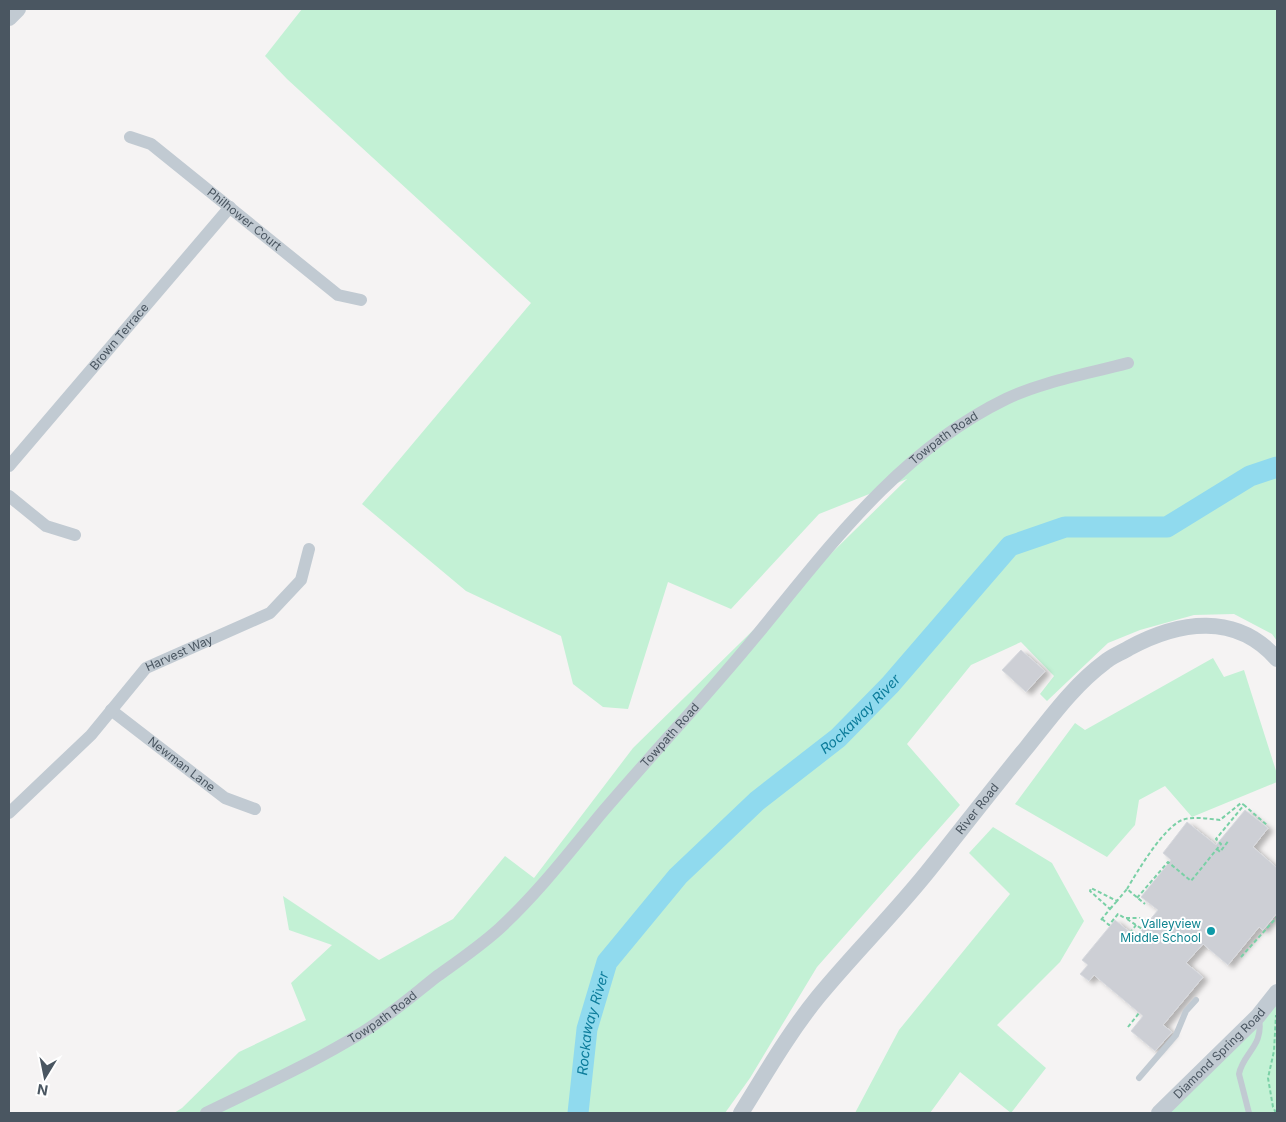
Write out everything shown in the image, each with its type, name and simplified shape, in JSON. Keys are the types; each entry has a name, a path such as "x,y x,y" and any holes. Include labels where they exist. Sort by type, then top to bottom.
{"street":[{"path":"9,18 18,9"},
{"name":"Philhower Court","path":"130,137 151,144 338,295 361,300"},
{"name":"Brown Terrace","path":"9,466 230,208"},
{"name":"Towpath Road","path":"206,1113 305,1064 363,1032 395,1010 500,929 576,846 601,814 874,498 933,443 1006,399 1052,382 1128,363"},
{"path":"9,496 46,526 75,535"},
{"name":"Harvest Way","path":"9,813 91,736 146,668 270,613 301,580 309,549"},
{"name":"River Road","path":"741,1113 786,1041 818,997 923,877 1056,711 1086,678 1106,660 1162,633 1188,627 1223,626 1251,636 1277,659"},
{"name":"Newman Lane","path":"111,710 225,798 255,808"},
{"name":"Diamond Spring Road","path":"1164,1111 1258,1016 1277,992"}],"lane":[{"path":"1139,1078 1176,1035 1186,1011 1196,1000"},
{"path":"1249,1113 1239,1074 1260,1032 1258,1016"}],"path":[{"path":"1142,929 1118,914 1109,924 1101,920 1127,890 1138,869 1152,849 1174,825 1182,820 1220,820 1241,803 1268,826"},
{"path":"1137,898 1168,862 1191,881 1221,844 1216,839 1244,805"},
{"path":"1217,849 1220,852 1229,840"},
{"path":"1110,909 1090,891 1091,888 1118,901"},
{"path":"1127,890 1145,904"},
{"path":"1242,957 1277,917"},
{"path":"1125,918 1142,918 1154,926 1153,928"},
{"path":"1130,933 1136,925"},
{"path":"1128,1027 1139,1013"},
{"path":"1276,1014 1274,1051 1268,1078 1273,1107 1276,1113"}],"green space":[{"path":"302,9 1277,9 1277,641 1272,634 1234,614 1194,615 1140,630 1108,643 1047,701 1040,694 1054,676 1021,642 971,665 907,744 960,805 817,967 750,1078 725,1113 174,1113 182,1108 239,1052 306,1020 291,983 332,945 289,930 283,896 379,960 453,919 505,856 534,878 633,748 907,479 819,514 731,609 668,582 628,709 603,707 573,684 561,636 466,591 362,504 531,303 287,79 265,56"},
{"path":"1213,658 1224,677 1244,670 1277,774 1277,782 1192,817 1165,786 1139,800 1135,825 1107,857 1015,804 1075,723 1085,730"},
{"path":"993,827 1052,863 1084,921 1060,962 997,1025 1046,1068 1011,1113 960,1072 930,1113 855,1113 899,1030 1010,894 969,853"},
{"path":"1277,990 1277,1113 1157,1113"}],"building":[{"path":"1021,650 1045,671 1026,692 1002,670"},
{"name":"Valleyview Middle School","path":"1245,810 1268,828 1253,847 1277,868 1277,913 1263,930 1259,927 1228,965 1203,944 1186,963 1203,977 1163,1025 1172,1032 1155,1051 1131,1031 1143,1016 1094,975 1089,981 1080,974 1088,965 1082,960 1115,920 1136,937 1158,910 1141,897 1171,860 1163,853 1187,822 1216,845"}],"waterway":[{"name":"Rockaway River","path":"578,1113 587,1029 607,962 678,876 757,801 838,738 890,685 1010,546 1065,527 1167,527 1250,476 1277,467"}],"place":[{"name":"Valleyview Middle School","path":"1211,931"}]}
